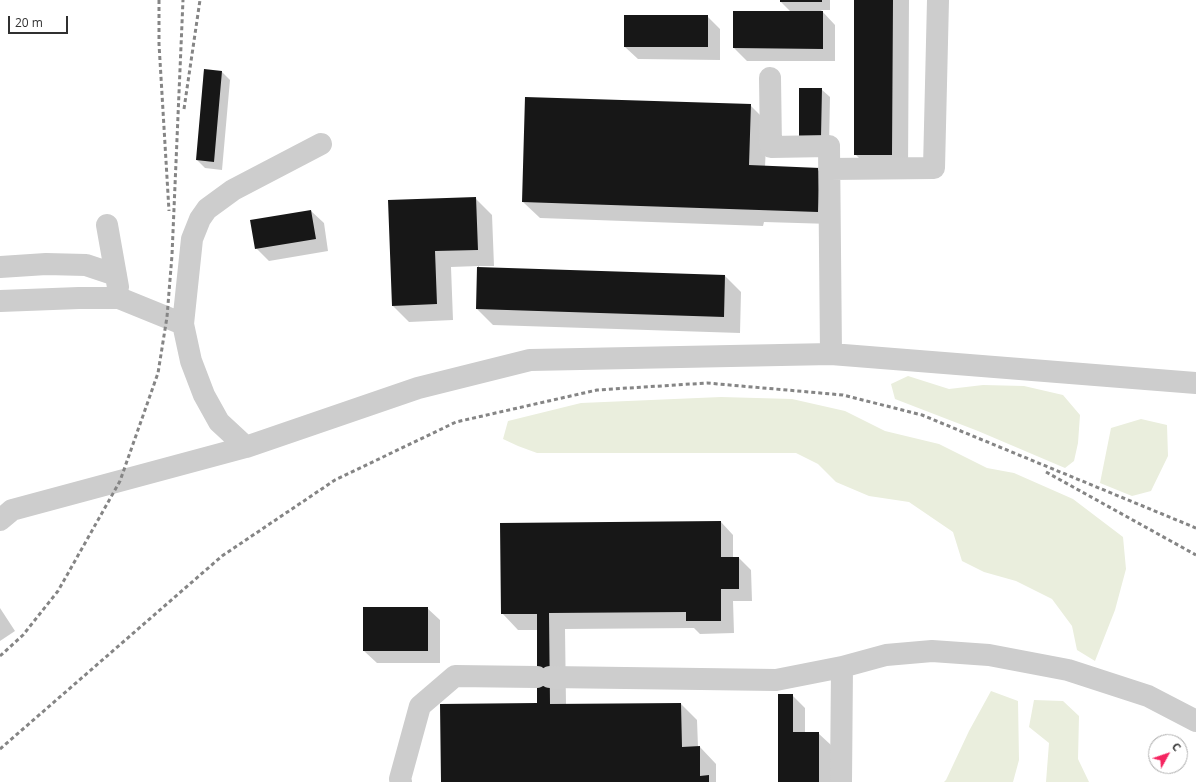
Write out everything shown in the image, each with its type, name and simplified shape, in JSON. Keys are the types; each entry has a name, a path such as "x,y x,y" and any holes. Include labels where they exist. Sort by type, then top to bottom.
{"lane":[{"path":"829,169 934,168 938,0"},
{"path":"770,78 770,147 829,146 831,354"},
{"path":"246,447 219,422 204,395 191,362 183,324 192,239 200,219 207,209 233,190 321,144"},
{"path":"107,225 119,298"},
{"path":"0,267 46,264 86,265 116,275"},
{"path":"0,300 119,298 183,324"},
{"path":"0,520 12,510 246,447 418,388 530,360 831,354 1196,383"},
{"path":"396,781 420,706 455,676 776,680 842,668 886,655 932,651 989,655 1068,670 1148,696 1196,721"},
{"path":"841,782 842,668"}],"green space":[{"path":"908,376 949,389 983,385 1024,386 1063,395 1080,415 1078,443 1074,461 1065,468 978,431 895,399 891,384"},
{"path":"721,397 792,399 845,411 885,431 939,444 987,468 1014,473 1073,499 1123,537 1126,569 1115,610 1095,661 1077,650 1072,626 1052,599 1016,581 984,572 962,561 953,532 909,502 869,496 836,482 818,464 796,453 537,453 503,439 508,421 581,403"},
{"path":"1141,419 1167,425 1168,456 1151,491 1132,496 1100,483 1111,428"},
{"path":"991,691 1018,701 1019,760 1013,782 944,782 969,731"},
{"path":"1034,700 1063,701 1079,716 1078,759 1089,782 1046,782 1049,743 1029,727"}],"building":[{"path":"780,0 822,0 822,2 780,2"},
{"path":"854,0 893,0 892,155 854,155"},
{"path":"733,11 823,11 823,49 733,48"},
{"path":"624,15 708,15 708,47 624,47"},
{"path":"204,69 222,71 214,162 196,160"},
{"path":"799,88 822,88 821,137 799,137"},
{"path":"525,97 751,104 749,165 820,168 818,212 522,202"},
{"path":"476,197 478,250 435,251 437,304 392,306 388,200"},
{"path":"311,210 316,239 255,249 250,220"},
{"path":"477,267 725,275 724,317 476,309"},
{"path":"721,521 721,557 739,557 739,589 721,589 721,621 686,621 686,612 549,613 550,704 681,703 682,747 700,746 700,776 709,775 709,782 441,782 440,704 537,703 537,614 501,614 500,523"},
{"path":"363,607 428,607 428,651 363,651"},
{"path":"778,694 793,694 793,732 819,732 819,782 778,782"}],"railway":[{"path":"159,0 159,44 169,211"},
{"path":"0,656 23,635 58,591 120,481 158,373 167,317 172,255 183,0"},
{"path":"184,109 200,0"},
{"path":"0,749 222,556 335,480 456,422 597,390 707,383 843,395 922,415 1196,528"},
{"path":"1046,472 1196,555"}]}
